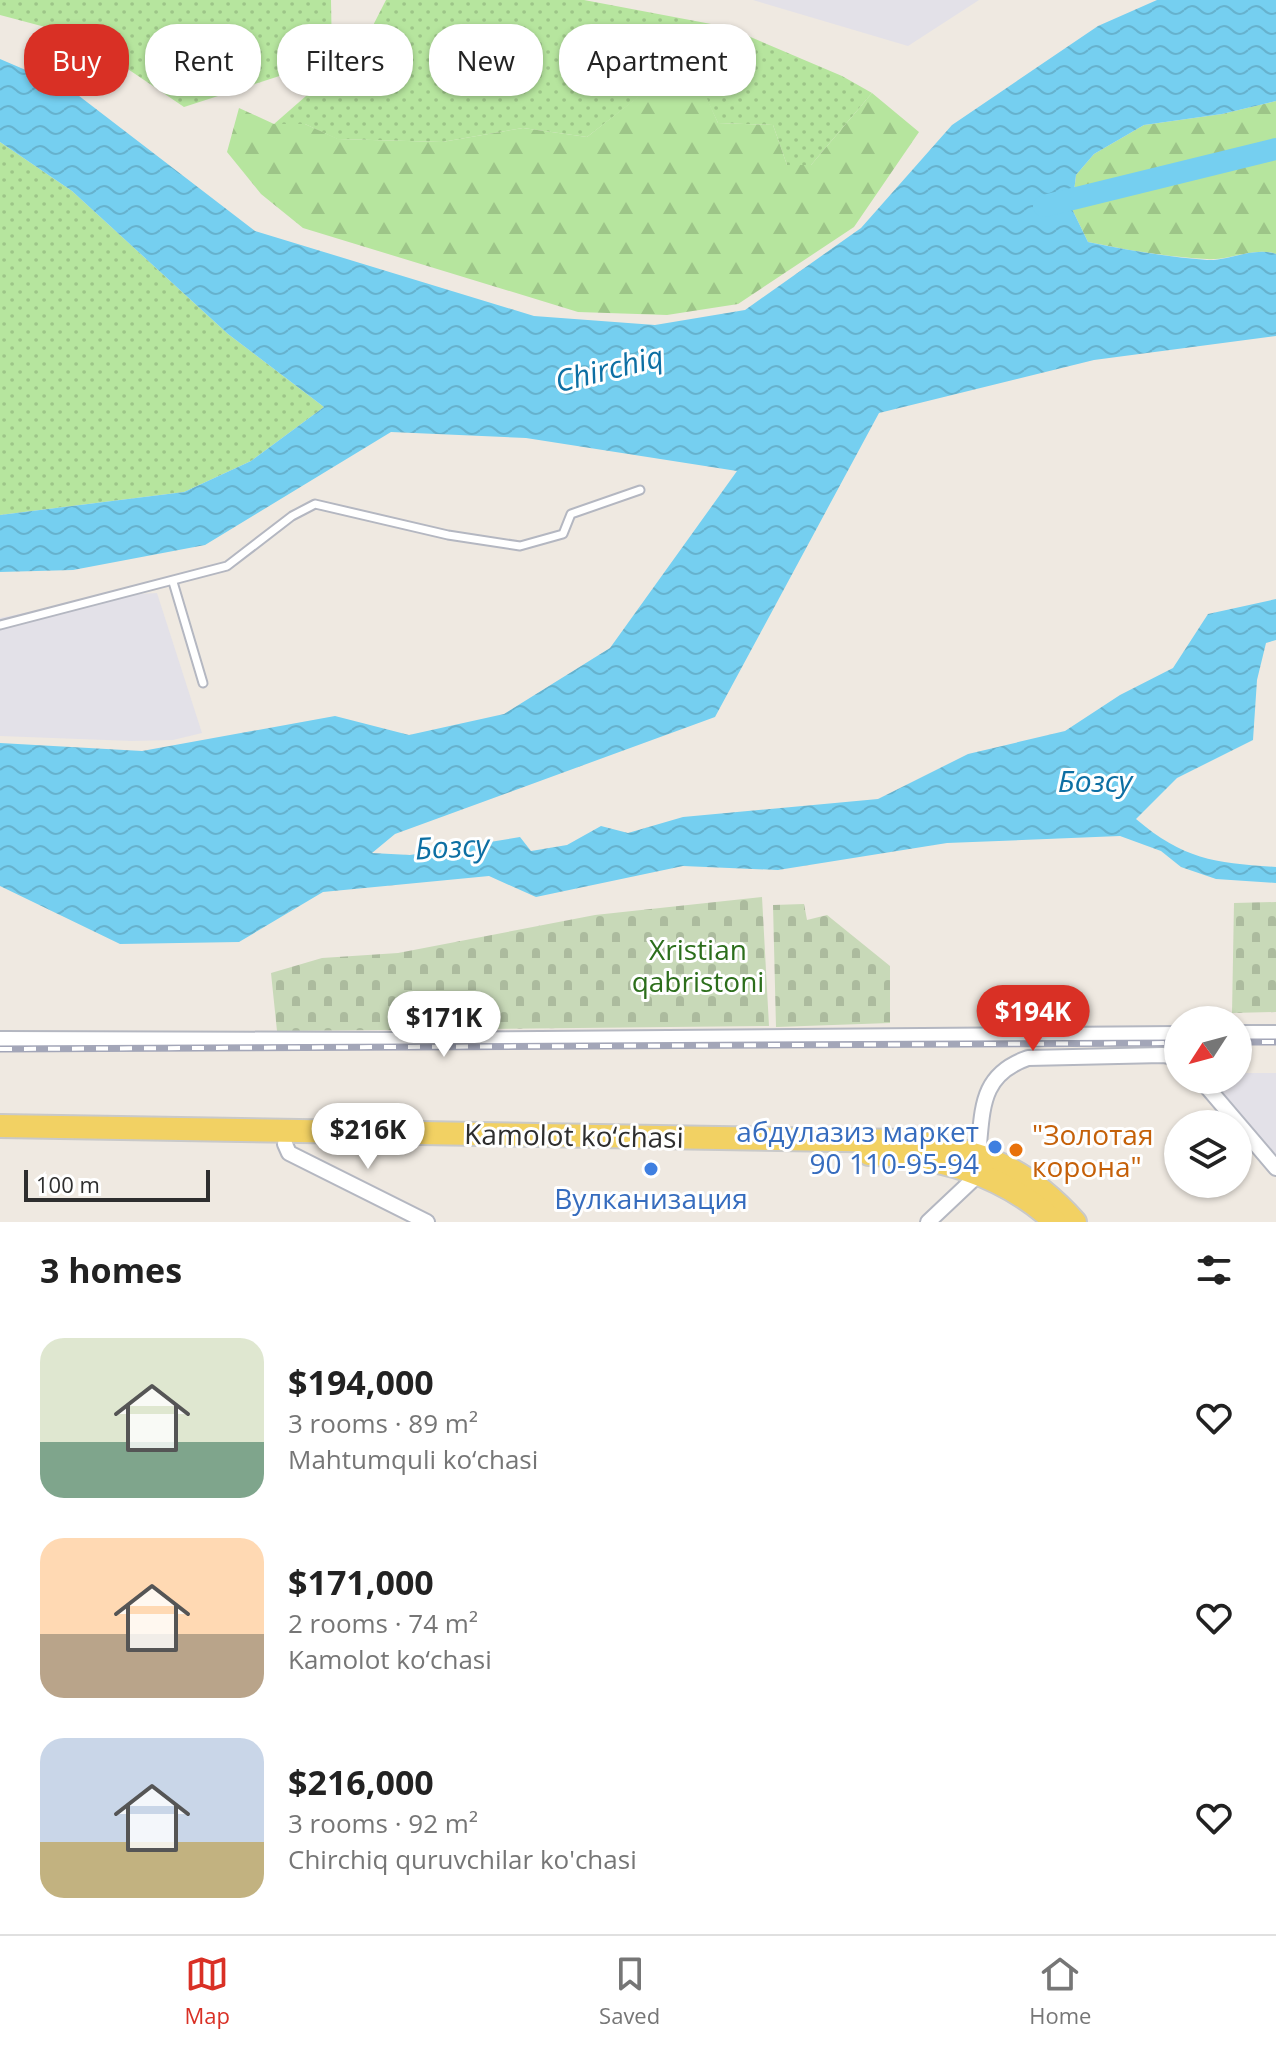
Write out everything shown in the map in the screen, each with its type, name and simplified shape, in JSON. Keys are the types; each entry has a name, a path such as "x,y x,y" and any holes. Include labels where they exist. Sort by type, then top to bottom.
{"main road":[{"name":"Kamolot ko‘chasi","path":"0,1126 905,1141 1029,1178 1075,1222"},
{"path":"0,1139 885,1154 979,1164 1021,1193 1055,1222"}],"street":[{"path":"1252,1033 1276,1033"},
{"path":"0,1039 422,1040 1164,1034"},
{"path":"928,1222 979,1164 987,1088 1016,1062 1028,1058 1164,1055"},
{"path":"1213,1094 1276,1168"},
{"path":"285,1144 289,1153 427,1222"}],"lane":[{"path":"0,625 227,566 292,516 315,504 448,535 520,546 563,534 571,514 640,490"},
{"path":"173,582 203,683"}],"shaded area":[{"path":"753,0 979,0 908,46"},
{"path":"157,593 202,733 173,740 132,741 0,736 0,618 115,595"},
{"path":"1252,1073 1276,1073 1276,1162 1252,1134 1252,1110 1231,1110 1217,1094 1252,1094"}],"green space":[{"path":"0,0 331,0 331,24 277,24 277,77 261,82 261,24 145,24 145,81 129,70 129,24 34,24 0,15"},
{"path":"386,0 584,0 711,24 559,24 559,96 640,96 587,137 523,128 442,142 337,139 305,124 274,124 306,96 413,96 413,24 374,24"},
{"path":"756,39 842,76 872,93 811,165 787,165 773,125 718,123 705,96 756,96"},
{"path":"872,93 919,132 854,227 738,304 667,315 578,312 303,228 261,194 227,152 239,108 274,124 305,124 338,139 442,142 523,128 587,137 639,96 706,96 718,123 773,125 787,165 811,165"},
{"path":"168,96 218,96 184,107"},
{"path":"1276,101 1276,254 1259,252 1207,259 1147,253 1088,242 1072,209 1076,175 1094,154 1144,125 1222,114"},
{"path":"0,142 72,191 228,334 324,407 251,461 184,492 0,515"},
{"name":"Xristian qabristoni","path":"762,897 769,1026 277,1031 271,973 322,958 398,953 595,915"},
{"path":"1276,902 1276,1012 1252,1013 1252,1006 1232,1006 1234,903"},
{"path":"804,904 807,920 827,915 890,966 890,1023 776,1027 773,905"}],"water":[{"name":"Бозсу","path":"1157,0 1276,0 1276,101 1222,114 1144,125 1094,154 1076,175 1072,209 1088,242 1207,260 1259,252 1276,254 1276,336 1094,360 879,413 715,717 395,834 372,853 410,855 520,837 531,851 567,845 601,826 628,833 683,817 878,799 968,754 1065,731 1120,695 1173,668 1208,614 1276,599 1276,640 1266,643 1257,680 1253,740 1177,778 1136,819 1170,843 1202,857 1276,867 1276,883 1216,879 1181,867 1161,851 1120,836 947,843 778,870 683,866 536,897 489,876 323,892 239,942 120,944 0,886 0,743 142,751 335,716 409,735 504,714 610,648 737,471 526,438 391,432 205,545 73,570 0,572 0,515 184,492 251,461 324,407 228,334 72,191 0,142 0,59 24,69 24,96 79,96 255,231 534,316 655,325 745,310 861,228 952,125 1098,26"}],"waterway":[{"name":"Chirchiq","path":"1044,206 1276,149"}],"railway":[{"path":"1252,1042 1276,1042"},
{"path":"0,1049 1164,1043"}],"place":[{"name":"абдулазиз маркет 90 110-95-94","path":"995,1147"},
{"name":"\"Золотая корона\"","path":"1016,1150"},
{"name":"Вулканизация","path":"651,1169"}]}
